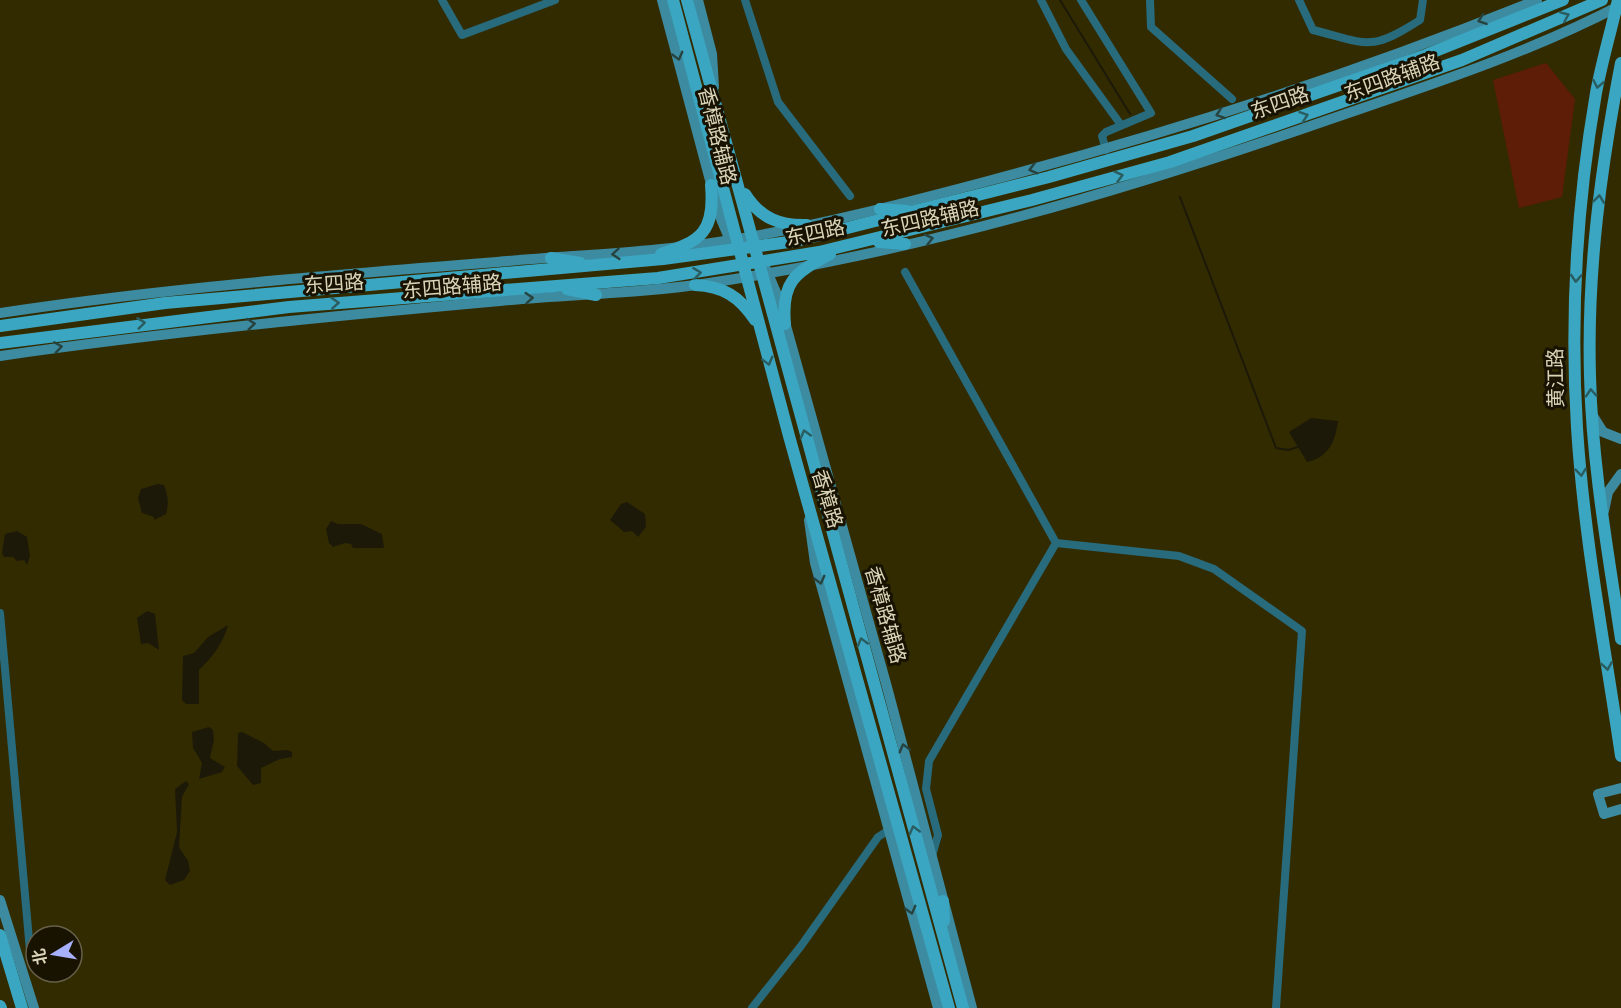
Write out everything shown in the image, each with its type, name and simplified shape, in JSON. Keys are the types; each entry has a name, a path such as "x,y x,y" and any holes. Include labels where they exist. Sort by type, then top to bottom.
{"main road":[{"name":"香樟路辅路","path":"662,0 719,214 735,245"},
{"name":"香樟路","path":"673,0 735,245 744,270 949,1008"},
{"name":"香樟路","path":"687,0 754,244 763,269 963,1008"},
{"name":"香樟路","path":"698,0 712,54 714,93"},
{"name":"东四路辅路","path":"754,244 807,225 880,209 1106,150 1390,55 1538,0"},
{"name":"东四路","path":"0,326 165,303 637,262 735,245 852,229 1092,166 1193,136 1423,56 1563,0"},
{"name":"东四路","path":"0,343 289,307 763,269 1170,162 1462,60 1602,0"},
{"name":"东四路辅路","path":"763,269 810,265 905,244 1104,193 1196,166 1543,41 1619,4"},
{"name":"黄江路","path":"1619,4 1596,93 1585,173 1577,262 1575,338 1577,428 1584,503 1621,756"},
{"name":"黄江路","path":"1621,63 1600,185 1592,262 1589,334 1593,416 1604,520 1621,639"},
{"path":"736,177 748,200 759,213 783,224 807,225"},
{"path":"637,262 697,240 707,227 712,209 711,185"},
{"path":"880,209 917,211"},
{"path":"866,242 905,244"},
{"name":"东四路辅路","path":"0,313 200,287 682,247 735,245"},
{"path":"785,324 784,303 788,288 798,273 847,246"},
{"path":"551,258 596,266"},
{"name":"香樟路辅路","path":"763,269 785,324 887,687 972,1008"},
{"name":"东四路辅路","path":"0,356 166,332 517,299 597,295 695,285 744,270"},
{"path":"695,285 716,287 731,294 744,305 760,330"},
{"path":"551,286 597,295"},
{"path":"1593,416 1609,436 1621,439"},
{"path":"1604,520 1608,492 1621,474"},
{"path":"807,502 815,563 938,1008"},
{"path":"1621,788 1598,794 1604,814 1621,809"},
{"path":"0,900 34,1008"},
{"path":"943,901 945,943"},
{"path":"0,935 22,1008"}],"street":[{"path":"442,0 462,35 555,0"},
{"path":"745,0 778,102 850,196"},
{"path":"1041,0 1066,50 1121,125"},
{"path":"1081,0 1152,114 1121,125 1102,136 1106,150"},
{"path":"1150,0 1151,27 1232,99"},
{"path":"1299,0 1313,30 1370,44 1392,38 1420,20 1424,0"},
{"path":"905,272 1056,543"},
{"path":"932,858 938,835 926,789 929,761 1056,543"},
{"path":"1056,543 1179,556 1214,569 1302,631 1276,1008"},
{"path":"0,613 28,924"},
{"path":"752,1008 801,946 878,837 889,830"}],"shaded area":[{"path":"1546,63 1575,99 1562,197 1519,208 1493,80"},
{"path":"1311,418 1338,421 1330,448 1315,460 1307,462 1289,432"},
{"path":"158,484 164,485 168,506 166,514 154,520 154,517 142,513 138,498 141,489"},
{"path":"627,502 645,514 646,527 638,537 632,531 624,532 610,520 621,504"},
{"path":"331,521 338,524 361,524 382,534 384,548 353,548 351,544 345,543 333,547 329,543 326,529"},
{"path":"17,531 27,537 30,556 27,565 24,560 17,561 13,557 4,557 2,553 5,534"},
{"path":"147,611 155,614 159,650 148,643 141,644 137,618"},
{"path":"228,625 217,649 199,670 199,704 186,704 182,700 183,656 194,653 208,637"},
{"path":"209,727 213,730 214,740 210,758 225,767 222,772 199,779 202,763 193,748 192,732"},
{"path":"242,732 264,743 273,751 292,752 292,757 280,759 261,768 261,783 253,785 237,766 238,733"},
{"path":"186,781 189,784 182,797 179,847 188,861 190,871 184,880 170,885 165,880 177,832 175,789"}],"waterway":[{"path":"1060,0 1130,114"},
{"path":"1180,197 1276,448 1288,450 1298,447"}]}
